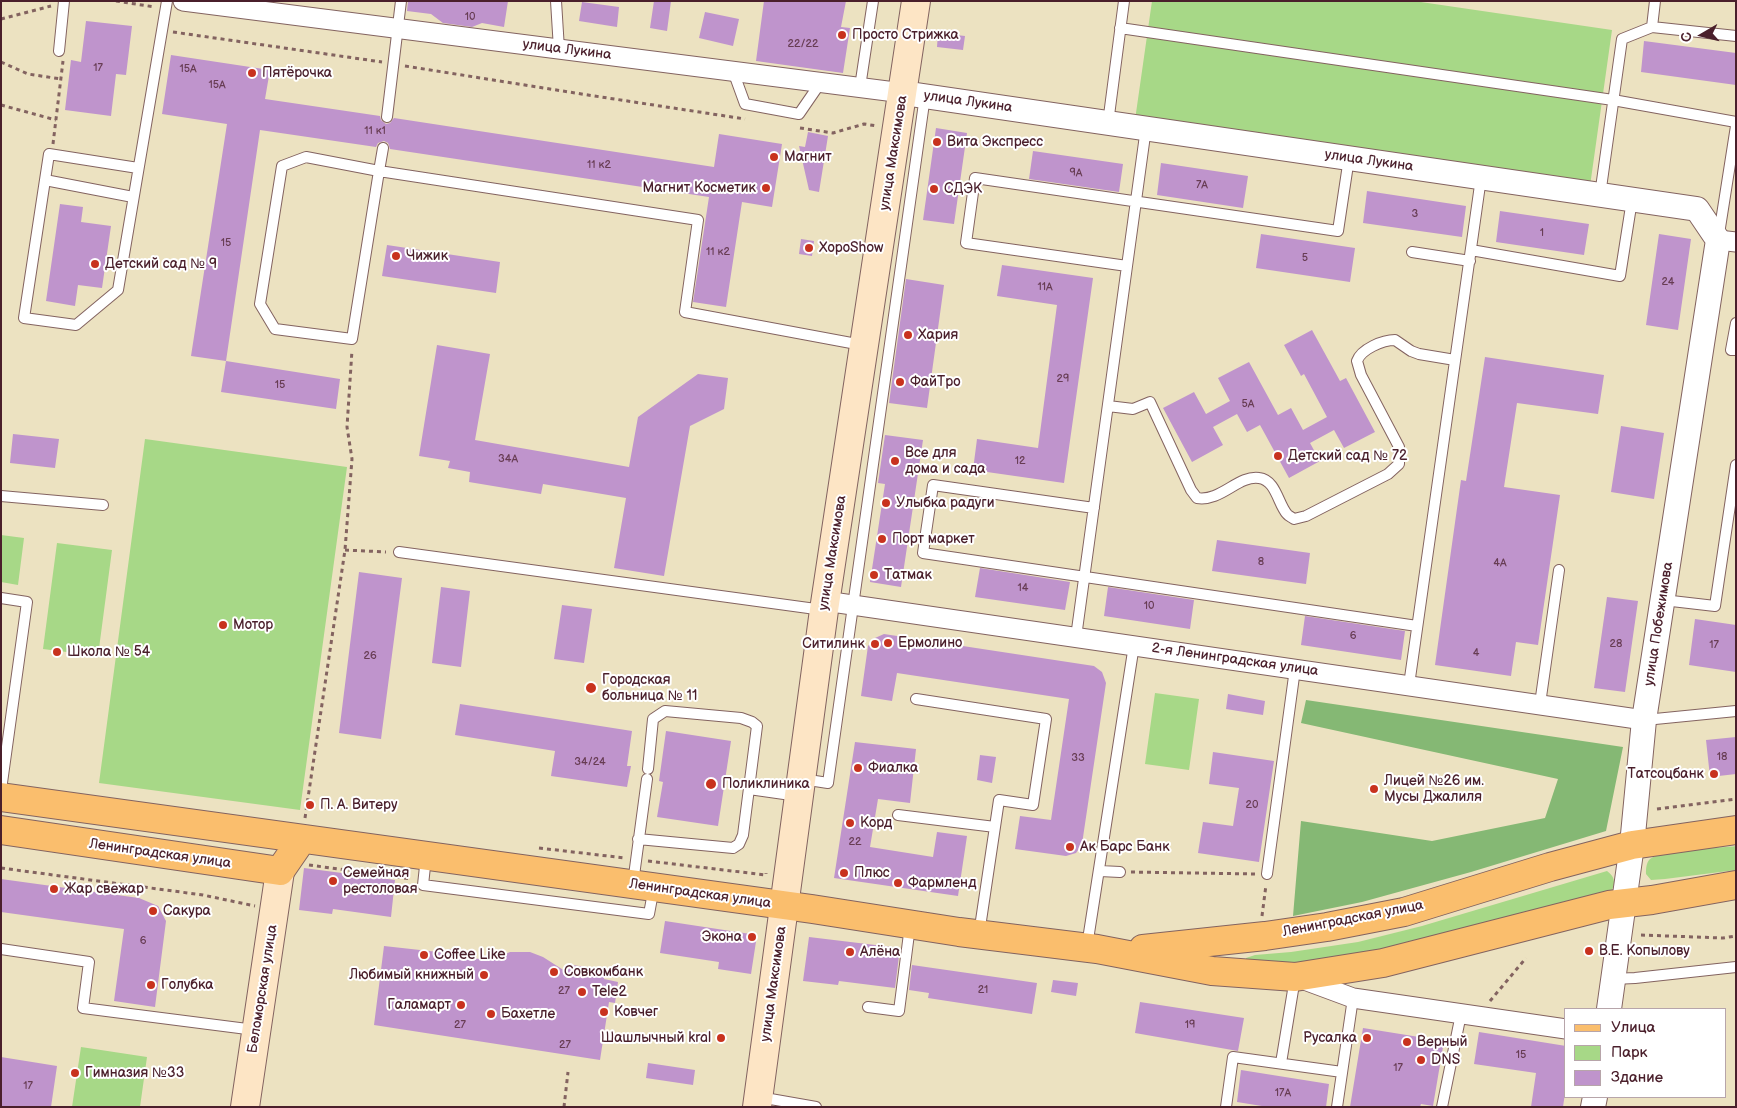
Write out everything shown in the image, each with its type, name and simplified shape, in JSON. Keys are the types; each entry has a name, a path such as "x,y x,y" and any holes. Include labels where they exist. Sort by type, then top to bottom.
{"main road":[{"name":"улица Максимова","path":"757,1102 825,605 865,346 914,94 916,1"},
{"name":"Ленинградская улица","path":"1,798 426,857 641,877 785,905 910,925 1092,949 1212,971 1295,977 1384,963 1624,902 1652,900 1736,884"},
{"name":"Ленинградская улица","path":"1,830 280,871"},
{"name":"Ленинградская улица","path":"1092,949 1151,948 1265,936 1327,927 1404,912 1632,845 1736,830"},
{"path":"280,871 302,839"},
{"name":"Беломорская улица","path":"245,1107 280,871"}],"street":[{"name":"улица Лукина","path":"172,4 225,4 397,29 914,94 1600,195 1697,210 1727,241"},
{"name":"улица Побежимова","path":"1609,1008 1632,845 1644,720 1663,600 1727,241"},
{"name":"2-я Ленинградская улица","path":"825,605 853,605 1644,720"},
{"name":"Ленинградская улица","path":"1295,977 1353,998 1564,1029"}],"lane":[{"path":"387,117 401,1"},
{"path":"556,1 559,49"},
{"path":"860,87 873,1"},
{"path":"1108,123 1124,1"},
{"path":"1652,27 1655,1"},
{"path":"59,51 64,2"},
{"path":"138,168 49,154 24,318 76,325 118,290 162,31 172,4"},
{"path":"1600,195 1622,39 1652,27 1736,36"},
{"path":"1120,28 1613,100 1736,124 1727,241"},
{"path":"733,71 745,104 799,114 821,82"},
{"path":"749,789 800,787 828,783 853,605 914,94"},
{"path":"1076,637 1146,128"},
{"path":"383,148 379,171 352,339 275,329 260,304 282,166 306,157 379,171 698,220 685,312 865,346"},
{"path":"1127,266 966,243 976,178 1338,231 1349,158"},
{"path":"1409,685 1481,178"},
{"path":"45,180 133,197"},
{"path":"1412,252 1470,255 1620,276 1632,200"},
{"path":"1736,323 1731,350 1736,350"},
{"path":"1108,406 1133,409 1150,402 1191,490 1198,498 1210,498 1250,478 1260,478 1270,485 1287,514 1294,519 1306,516 1379,478 1399,464 1399,447 1361,375 1357,361 1360,355 1366,350 1395,340 1410,351 1419,354 1455,360"},
{"path":"1663,600 1715,606 1736,465"},
{"path":"1094,508 933,485 923,553 1417,626"},
{"path":"1,496 103,505"},
{"path":"399,552 825,605"},
{"path":"1540,704 1559,570"},
{"path":"1,598 27,602 1,790"},
{"path":"1092,949 1100,871 1134,645"},
{"path":"1267,874 1295,669"},
{"path":"916,700 1046,719 1033,805 999,800 979,935"},
{"path":"638,839 733,848 739,844 743,835 757,726 741,718 665,711 653,719 638,839 641,877"},
{"path":"1644,720 1736,712"},
{"path":"898,815 995,827"},
{"path":"1100,871 1120,872"},
{"path":"868,1006 899,1011 910,925"},
{"path":"1,949 89,962 83,1008 256,1030"},
{"path":"1613,979 1736,967"},
{"path":"1280,1063 1295,977"},
{"path":"1337,1107 1353,998"},
{"path":"1442,1107 1469,1015"},
{"path":"1226,1107 1233,1057 1342,1072"},
{"path":"757,1102 816,1107"}],"path":[{"path":"116,1 172,4"},
{"path":"1,19 64,2"},
{"path":"162,31 394,64 750,120"},
{"path":"52,154 64,56 59,51"},
{"path":"1,62 28,74 61,79"},
{"path":"1,105 56,120"},
{"path":"796,127 833,133 864,124"},
{"path":"302,839 345,550 352,459 348,427 352,339"},
{"path":"345,550 399,552"},
{"path":"1657,809 1736,799"},
{"path":"538,848 641,877 766,875 767,866"},
{"path":"1,868 203,895 275,910"},
{"path":"1120,872 1267,874 1261,920"},
{"path":"1641,935 1723,938 1736,936"},
{"path":"1469,1015 1526,958"},
{"path":"564,1107 568,1072"}],"green space":[{"path":"1152,1 1414,1 1612,30 1590,186 1135,120"},
{"name":"Мотор","path":"145,439 347,467 300,810 99,783"},
{"path":"1,535 24,538 18,585 1,582"},
{"path":"57,543 112,550 98,656 43,649"},
{"path":"1155,693 1199,699 1189,770 1145,764"},
{"path":"1306,700 1623,747 1606,831 1471,872 1362,902 1293,916 1301,821 1432,841 1545,818 1558,779 1301,723"},
{"path":"1736,846 1736,870 1651,880 1646,874 1646,868 1650,859 1665,853"},
{"path":"1607,871 1614,879 1612,890 1399,948 1306,964 1246,962 1246,958 1255,955 1291,952 1358,942 1422,926"},
{"path":"81,1047 147,1057 140,1107 72,1107"}],"building":[{"path":"408,1 508,1 504,27 482,23 472,27 443,23 431,14 407,11"},
{"path":"654,1 671,1 667,31 650,28"},
{"path":"764,1 846,1 841,27 850,28 843,73 756,61"},
{"path":"582,2 619,7 617,27 579,21"},
{"path":"705,12 739,19 733,46 699,38"},
{"path":"86,21 132,26 126,75 116,74 111,116 65,110 71,60 81,62"},
{"path":"938,33 965,36 963,50 937,47"},
{"path":"1644,41 1736,53 1736,85 1641,72"},
{"path":"171,55 270,70 265,99 380,116 381,120 386,124 390,123 394,118 714,167 719,134 782,144 772,207 742,202 726,307 693,302 709,197 390,149 388,143 384,141 378,143 376,147 260,130 226,361 191,356 227,124 162,114"},
{"path":"936,128 967,133 954,224 923,220"},
{"path":"808,132 828,136 819,192 809,190 799,146 805,147"},
{"path":"1033,151 1123,164 1119,192 1029,179"},
{"path":"1161,163 1248,176 1243,208 1157,195"},
{"path":"1367,191 1466,206 1462,237 1363,223"},
{"path":"60,204 83,207 81,222 111,226 102,288 78,285 75,306 46,301"},
{"path":"1500,211 1589,224 1584,255 1496,242"},
{"path":"1261,234 1355,248 1350,282 1256,268"},
{"path":"1659,234 1691,239 1678,330 1646,325"},
{"path":"801,239 814,241 812,256 799,254"},
{"path":"387,245 500,262 496,293 382,276"},
{"path":"1002,265 1093,278 1064,483 973,470 977,439 1038,448 1057,305 997,296"},
{"path":"906,279 944,285 927,408 889,403"},
{"path":"1312,330 1340,381 1346,378 1375,432 1344,448 1334,430 1310,443 1320,461 1289,478 1260,425 1247,432 1237,414 1213,427 1223,445 1192,462 1163,408 1194,392 1206,414 1230,401 1218,378 1249,362 1278,415 1291,408 1303,430 1327,417 1304,374 1301,376 1284,345"},
{"path":"437,345 490,354 475,440 629,467 638,417 698,374 728,378 724,409 690,426 664,576 614,568 626,498 543,484 541,494 469,482 470,472 448,468 450,461 419,456"},
{"path":"1485,357 1604,375 1598,414 1517,403 1504,487 1560,495 1538,645 1516,642 1511,676 1435,665 1461,480 1466,481"},
{"path":"226,361 340,379 336,409 221,392"},
{"path":"1621,426 1664,433 1654,499 1611,492"},
{"path":"13,434 59,439 55,468 10,463"},
{"path":"885,435 923,440 901,587 870,582 885,484 878,483"},
{"path":"1217,540 1310,553 1306,584 1212,571"},
{"path":"980,568 1070,582 1065,610 975,597"},
{"path":"359,572 402,578 381,739 339,733"},
{"path":"441,587 470,591 461,667 432,663"},
{"path":"1108,587 1194,600 1190,629 1104,616"},
{"path":"1607,597 1638,601 1625,692 1594,688"},
{"path":"562,605 592,609 584,663 554,659"},
{"path":"1305,616 1405,631 1401,660 1301,645"},
{"path":"1695,619 1736,625 1736,672 1689,665"},
{"path":"884,634 1094,666 1102,672 1106,683 1082,844 1076,853 1066,856 1015,849 1020,816 1051,820 1069,699 897,673 892,701 861,696 868,646 875,638"},
{"path":"1228,694 1265,701 1263,715 1226,709"},
{"path":"460,704 632,731 627,766 631,766 627,787 551,776 555,751 455,735"},
{"path":"666,731 731,741 718,826 657,817 663,782 659,781"},
{"path":"1736,737 1736,774 1710,777 1706,740"},
{"path":"855,742 916,749 910,803 878,799 870,847 933,857 937,832 967,836 958,896 834,878"},
{"path":"1213,752 1274,761 1259,862 1198,853 1203,822 1233,826 1239,788 1209,784"},
{"path":"980,755 996,757 992,783 977,780"},
{"path":"304,868 395,880 391,917 333,909 332,914 299,910"},
{"path":"1,879 139,898 158,906 166,921 155,1007 114,1001 124,929 1,912"},
{"path":"665,921 757,935 751,974 718,969 719,962 660,953"},
{"path":"809,937 900,948 895,988 839,981 838,985 803,981"},
{"name":"Бахетле","path":"384,946 447,953 448,949 471,952 470,958 491,960 510,952 530,952 543,957 565,971 566,964 605,970 604,979 618,982 615,1003 609,1002 600,1060 374,1025"},
{"path":"912,965 1037,983 1032,1014 928,998 929,993 909,990"},
{"path":"1053,980 1078,983 1076,996 1051,992"},
{"path":"1140,1002 1244,1018 1238,1051 1135,1033"},
{"path":"1363,1028 1444,1041 1433,1106 1421,1104 1420,1107 1350,1107"},
{"path":"1479,1032 1564,1046 1563,1107 1531,1107 1536,1073 1474,1064"},
{"path":"1,1057 57,1066 51,1107 1,1107"},
{"path":"648,1063 695,1070 693,1085 646,1078"},
{"path":"1241,1070 1329,1084 1326,1107 1268,1107 1237,1102"}],"place":[{"name":"Просто Стрижка","path":"842,35"},
{"name":"Пятёрочка","path":"252,73"},
{"name":"Вита Экспресс","path":"937,142"},
{"name":"Магнит","path":"774,157"},
{"name":"Магнит Косметик","path":"766,188"},
{"name":"СДЭК","path":"934,189"},
{"name":"ХороShow","path":"809,248"},
{"name":"Чижик","path":"396,256"},
{"name":"Детский сад № 9","path":"95,264"},
{"name":"Хария","path":"908,335"},
{"name":"ФайТро","path":"900,382"},
{"name":"Детский сад № 72","path":"1278,456"},
{"name":"Все для дома и сада","path":"895,461"},
{"name":"Улыбка радуги","path":"886,503"},
{"name":"Порт маркет","path":"882,539"},
{"name":"Татмак","path":"874,575"},
{"name":"Мотор","path":"223,625"},
{"name":"Ермолино","path":"888,643"},
{"name":"Ситилинк","path":"875,644"},
{"name":"Школа № 54","path":"57,652"},
{"name":"Городская больница № 11","path":"591,688"},
{"name":"Фиалка","path":"858,768"},
{"name":"Татсоцбанк","path":"1714,774"},
{"name":"Поликлиника","path":"711,784"},
{"name":"Лицей №26 им. Мусы Джалиля","path":"1374,789"},
{"name":"П. А. Витеру","path":"310,805"},
{"name":"Корд","path":"850,823"},
{"name":"Ак Барс Банк","path":"1070,847"},
{"name":"Плюс","path":"844,873"},
{"name":"Семейная рестоловая","path":"333,881"},
{"name":"Фармленд","path":"898,883"},
{"name":"Жар свежар","path":"54,889"},
{"name":"Сакура","path":"153,911"},
{"name":"Экона","path":"752,937"},
{"name":"В.Е. Копылову","path":"1589,951"},
{"name":"Алёна","path":"850,952"},
{"name":"Coffee Like","path":"424,955"},
{"name":"Совкомбанк","path":"554,972"},
{"name":"Любимый книжный","path":"484,975"},
{"name":"Голубка","path":"151,985"},
{"name":"Tele2","path":"582,992"},
{"name":"Галамарт","path":"461,1005"},
{"name":"Ковчег","path":"604,1012"},
{"name":"Бахетле","path":"491,1014"},
{"name":"Шашлычный kral","path":"721,1038"},
{"name":"Русалка","path":"1367,1038"},
{"name":"Верный","path":"1407,1042"},
{"name":"DNS","path":"1421,1060"},
{"name":"Гимназия №33","path":"75,1073"}]}
